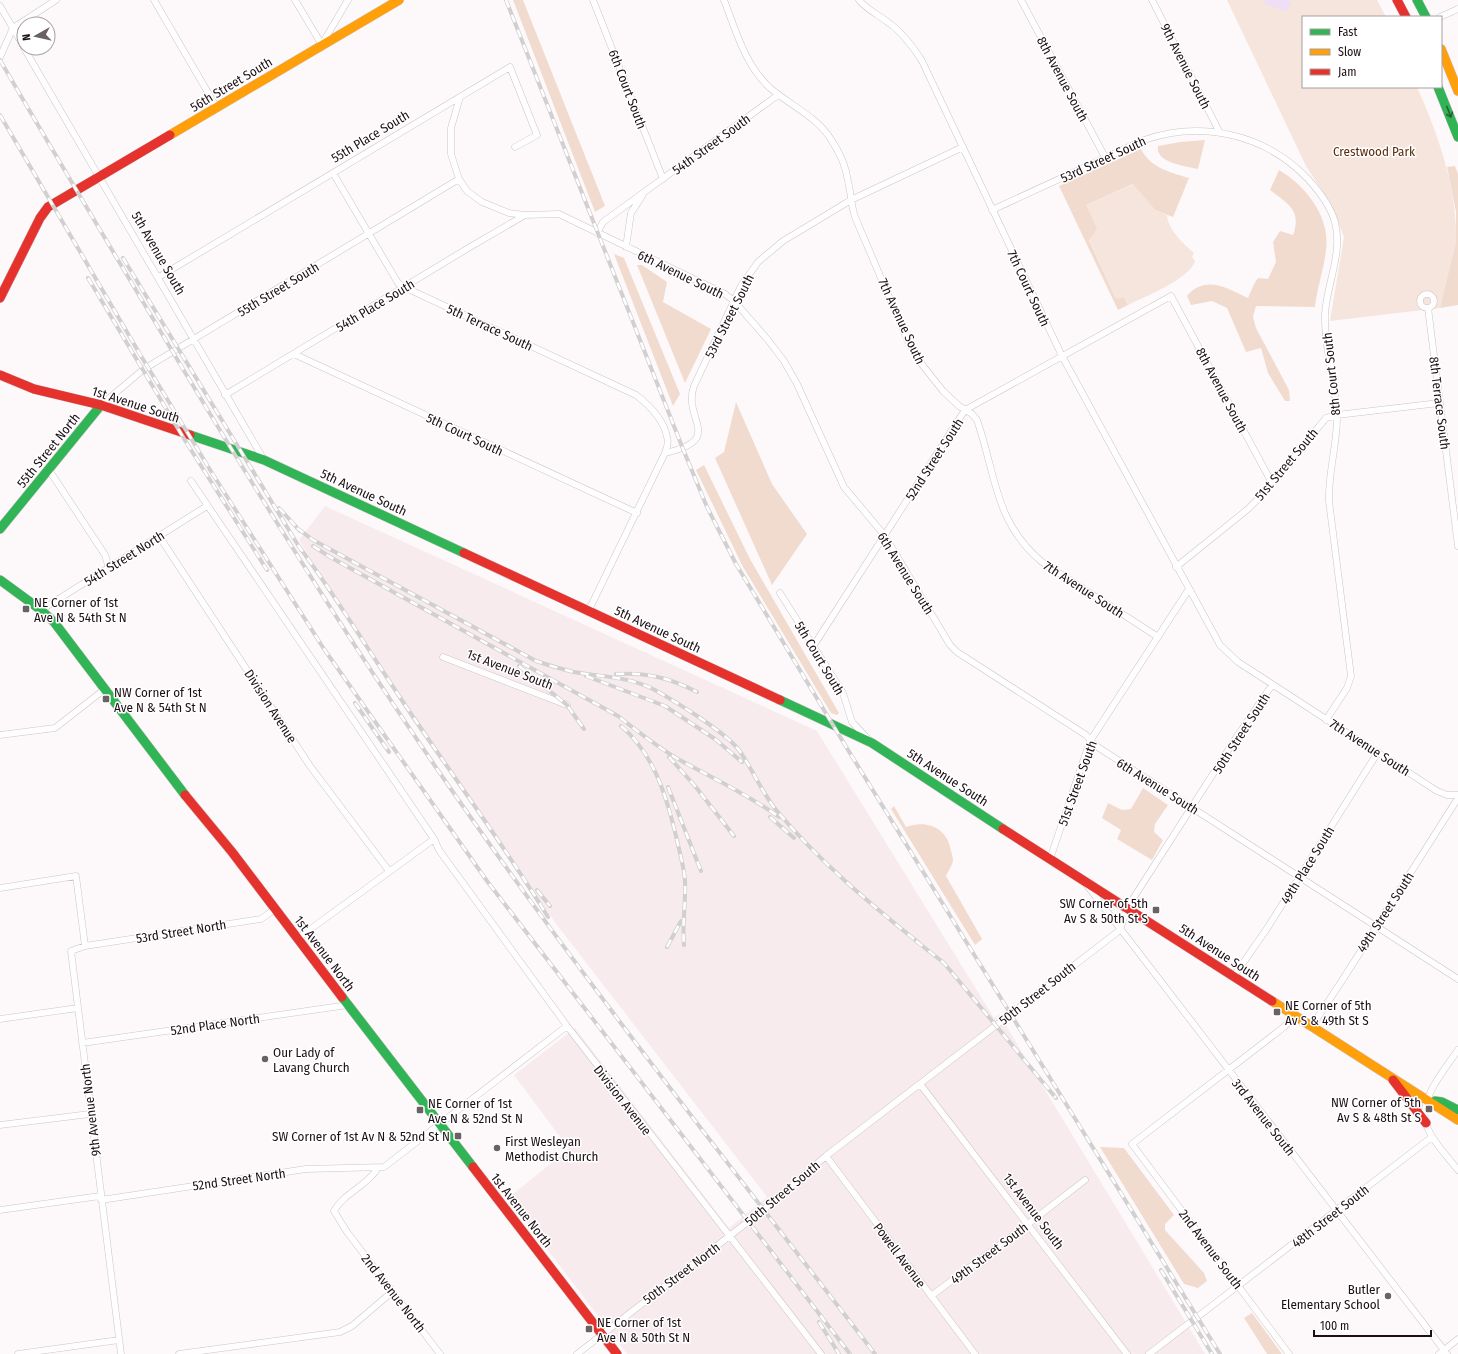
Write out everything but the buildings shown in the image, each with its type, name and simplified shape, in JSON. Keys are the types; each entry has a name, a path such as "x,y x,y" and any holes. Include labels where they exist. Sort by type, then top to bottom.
{"street":[{"path":"0,56 13,28 56,0"},
{"path":"154,0 216,108"},
{"path":"295,0 322,46"},
{"path":"322,46 348,0"},
{"name":"56th Street South","path":"0,298 43,212 48,207 399,0"},
{"name":"6th Court South","path":"593,0 663,179"},
{"name":"7th Avenue South","path":"724,0 749,61 761,78 778,95 812,119 832,140 845,168 855,217 913,351 935,382 959,406 972,414 977,420 1005,515 1014,532 1026,547 1042,562 1158,637"},
{"name":"7th Court South","path":"859,0 867,8 897,29 916,52 1062,356 1189,589"},
{"name":"8th Avenue South","path":"1022,0 1105,157"},
{"name":"9th Avenue South","path":"1152,0 1219,132"},
{"path":"1397,0 1405,16"},
{"path":"1417,0 1425,16"},
{"name":"5th Avenue South","path":"0,6 16,33"},
{"path":"1442,16 1458,8"},
{"path":"1442,51 1458,91"},
{"name":"5th Avenue South","path":"29,56 264,460 872,743 1082,880 1296,1015 1458,1120"},
{"name":"55th Place South","path":"159,278 510,67 537,135 515,147"},
{"path":"1438,88 1458,137"},
{"name":"54th Street South","path":"597,233 603,222 778,95"},
{"name":"6th Avenue South","path":"460,97 451,128 451,154 459,179 467,191 482,202 510,213 525,215 559,214 725,294 734,301 784,361 797,384 844,487 885,536 953,648 1086,735 1090,742 1458,979"},
{"name":"53rd Street South","path":"992,210 1144,140 1169,133 1199,130 1219,132"},
{"name":"8th Court South","path":"1219,132 1247,139 1284,158 1314,186 1332,213 1336,229 1338,245 1327,297 1325,324 1337,415 1329,501 1351,676 1347,688 1326,720"},
{"name":"53rd Street South","path":"666,453 683,449 692,444 698,435 698,424 691,401 692,391 741,286 758,262 783,242 851,200 962,147"},
{"name":"5th Terrace South","path":"333,173 398,283 636,395 650,406 668,437 666,453"},
{"name":"55th Street South","path":"101,405 144,369 459,179"},
{"name":"54th Street South","path":"626,247 631,214 644,193"},
{"name":"54th Place South","path":"225,395 525,215"},
{"name":"8th Avenue South","path":"1171,296 1272,483"},
{"name":"52nd Street South","path":"814,645 966,410 1171,296"},
{"name":"8th Terrace South","path":"1428,308 1458,546"},
{"name":"5th Court South","path":"294,354 637,513"},
{"name":"1st Avenue South","path":"0,375 34,389 101,405 264,460"},
{"name":"51st Street South","path":"1176,567 1244,513 1272,483 1320,423 1329,416 1439,403"},
{"name":"55th Street North","path":"0,529 101,405"},
{"path":"588,612 666,453"},
{"path":"48,470 104,555 109,568"},
{"name":"Division Avenue","path":"191,481 434,839 439,850 567,1026 821,1354"},
{"name":"54th Street North","path":"41,610 207,506"},
{"name":"Division Avenue","path":"159,536 310,766 389,871"},
{"name":"1st Avenue North","path":"0,580 41,610 54,622 200,815 232,852 438,1123 618,1354"},
{"name":"7th Avenue South","path":"1189,589 1215,638 1226,652 1238,662 1437,791 1458,797"},
{"name":"51st Street South","path":"1050,859 1090,742 1189,589"},
{"name":"5th Court South","path":"780,593 843,693 852,722 872,743"},
{"name":"1st Avenue South","path":"443,657 567,705"},
{"name":"50th Street South","path":"729,1236 826,1156 1120,930 1127,908 1272,685"},
{"path":"0,735 55,728 105,689"},
{"name":"49th Place South","path":"1234,976 1268,928 1378,752"},
{"name":"49th Street South","path":"1312,1026 1458,797"},
{"path":"297,939 434,839"},
{"path":"0,888 76,876 85,946"},
{"name":"3rd Avenue South","path":"1082,880 1120,930 1145,959 1443,1353"},
{"name":"53rd Street North","path":"85,946 261,919 275,909"},
{"name":"9th Avenue North","path":"85,946 71,951 100,1198 121,1354"},
{"name":"52nd Place North","path":"82,1043 348,1005"},
{"path":"0,1019 78,1008"},
{"path":"1228,1070 1284,1027 1296,1015"},
{"name":"52nd Street North","path":"0,1210 100,1198 306,1169 384,1167 438,1123 567,1026"},
{"path":"1426,1123 1428,1100 1458,1050"},
{"name":"2nd Avenue South","path":"1228,1070 1132,1144 1289,1354"},
{"path":"1389,1076 1426,1123 1432,1137 1458,1170"},
{"name":"1st Avenue South","path":"920,1084 1127,1354"},
{"name":"5th Avenue South","path":"1428,1100 1442,1102 1458,1110"},
{"path":"0,1125 90,1114"},
{"name":"48th Street South","path":"1149,1354 1432,1137"},
{"name":"Powell Avenue","path":"826,1156 975,1354"},
{"name":"52nd Street North","path":"347,1232 334,1212 338,1203 373,1177 378,1168"},
{"name":"49th Street South","path":"931,1296 1085,1180"},
{"name":"2nd Avenue North","path":"347,1232 440,1354"},
{"name":"50th Street North","path":"577,1354 729,1236"},
{"path":"179,1354 340,1332 352,1326 392,1292"},
{"path":"1443,1353 1458,1339"},
{"path":"18,1354 119,1340"}],"shaded area":[{"path":"513,0 523,0 605,206 595,212"},
{"path":"1266,0 1286,0 1291,2 1287,12 1264,3"},
{"path":"1205,140 1198,169 1172,163 1166,160 1158,152 1158,146"},
{"path":"1141,149 1155,165 1189,178 1173,217 1155,210 1133,184 1086,205 1097,229 1089,240 1116,299 1124,297 1128,305 1118,310 1059,186"},
{"path":"1455,166 1458,174 1458,305 1440,308 1456,243 1456,212 1447,167"},
{"path":"1279,170 1298,184 1314,203 1320,214 1326,238 1325,257 1315,307 1256,306 1253,317 1256,328 1289,390 1290,401 1285,401 1268,373 1261,348 1246,352 1227,308 1212,301 1191,305 1187,296 1194,289 1202,286 1217,285 1248,298 1258,278 1268,279 1276,262 1273,242 1280,231 1293,235 1296,219 1292,208 1270,190"},
{"path":"614,254 624,258 680,394 673,406"},
{"path":"637,265 642,265 667,282 663,302 711,329 685,383"},
{"path":"736,402 772,484 807,534 772,585 715,458 724,452"},
{"path":"704,465 750,559 839,713 837,715 831,713 743,567 696,470"},
{"path":"325,506 817,731 994,1018 999,1014 1205,1354 627,1354 508,1198 569,1149 514,1075 575,1028 729,1228 767,1197 557,925 411,719 299,540"},
{"path":"1143,788 1168,805 1155,824 1154,832 1163,840 1152,860 1117,839 1121,830 1102,818 1108,803 1122,810 1131,809"},
{"path":"894,806 906,827 921,824 929,825 935,827 946,836 953,861 946,876 982,939 975,945 891,809"},
{"path":"1100,1147 1124,1148 1174,1215 1165,1224 1165,1230 1204,1273 1207,1281 1198,1288 1184,1284"},
{"path":"1252,1313 1282,1354 1267,1354 1244,1318"}],"green space":[{"name":"Crestwood Park","path":"1227,0 1377,0 1385,16 1302,16 1302,88 1417,88 1439,143 1454,203 1456,223 1455,251 1440,308 1330,321 1344,237 1331,204 1306,166"},
{"path":"1134,184 1155,210 1167,215 1173,231 1194,253 1192,257 1195,261 1191,268 1176,281 1128,305 1124,297 1116,299 1089,239 1086,205"}],"railway":[{"path":"506,0 683,449 707,507 736,564 845,745 1220,1354"},
{"path":"0,60 241,465 335,615 433,763 594,988 875,1354"},
{"path":"0,115 141,356 212,473 324,649 487,881 850,1354"},
{"path":"123,258 301,550"},
{"path":"88,278 186,442 267,570"},
{"path":"279,508 300,531"},
{"path":"297,528 313,540 536,661 574,672 624,679 643,685 662,694 699,717 723,735 739,750 777,811 810,847 863,897 919,943"},
{"path":"298,545 329,588 401,699 500,843 548,917"},
{"path":"313,546 330,557 618,716 670,754 742,794 779,817"},
{"path":"519,666 567,705 584,729"},
{"path":"616,674 638,674 658,677 677,683 697,692"},
{"path":"586,676 665,706 715,739 742,762"},
{"path":"355,703 389,752"},
{"path":"621,726 642,749 650,762 668,805 683,864 685,889 683,929 684,945"},
{"path":"669,757 695,786 734,836"},
{"path":"668,787 701,871"},
{"path":"770,817 794,838"},
{"path":"537,890 550,906"},
{"path":"667,947 681,921"},
{"path":"916,941 944,963 1056,1098"},
{"path":"1161,1270 1212,1354"},
{"path":"819,1322 839,1354"}],"traffic: fast":[{"path":"1417,0 1425,16"},
{"path":"1438,88 1458,137"},
{"path":"0,529 101,405"},
{"path":"190,435 264,460 464,553"},
{"path":"0,580 41,610 54,622 185,795"},
{"path":"780,700 872,743 1003,829"},
{"path":"342,997 473,1167"},
{"path":"1435,1101 1442,1102 1458,1110"}],"traffic: slow":[{"path":"170,135 399,0"},
{"path":"1442,51 1458,91"},
{"path":"1272,1001 1458,1120"}],"traffic: jam":[{"path":"1397,0 1405,16"},
{"path":"0,298 40,218 48,207 170,135"},
{"path":"0,375 34,389 101,405 190,435"},
{"path":"464,553 780,700"},
{"path":"185,795 232,852 342,997"},
{"path":"1003,829 1272,1001"},
{"path":"1393,1080 1426,1123"},
{"path":"473,1167 617,1354"}],"place":[{"name":"NE Corner of 1st Ave N & 54th St N","path":"26,609"},
{"name":"NW Corner of 1st Ave N & 54th St N","path":"106,699"},
{"name":"SW Corner of 5th Av S & 50th St S","path":"1156,910"},
{"name":"NE Corner of 5th Av S & 49th St S","path":"1277,1012"},
{"name":"Our Lady of Lavang Church","path":"265,1059"},
{"name":"NW Corner of 5th Av S & 48th St S","path":"1429,1109"},
{"name":"NE Corner of 1st Ave N & 52nd St N","path":"420,1110"},
{"name":"SW Corner of 1st Av N & 52nd St N","path":"458,1136"},
{"name":"First Wesleyan Methodist Church","path":"497,1148"},
{"name":"Butler Elementary School","path":"1388,1296"},
{"name":"NE Corner of 1st Ave N & 50th St N","path":"589,1329"}]}
